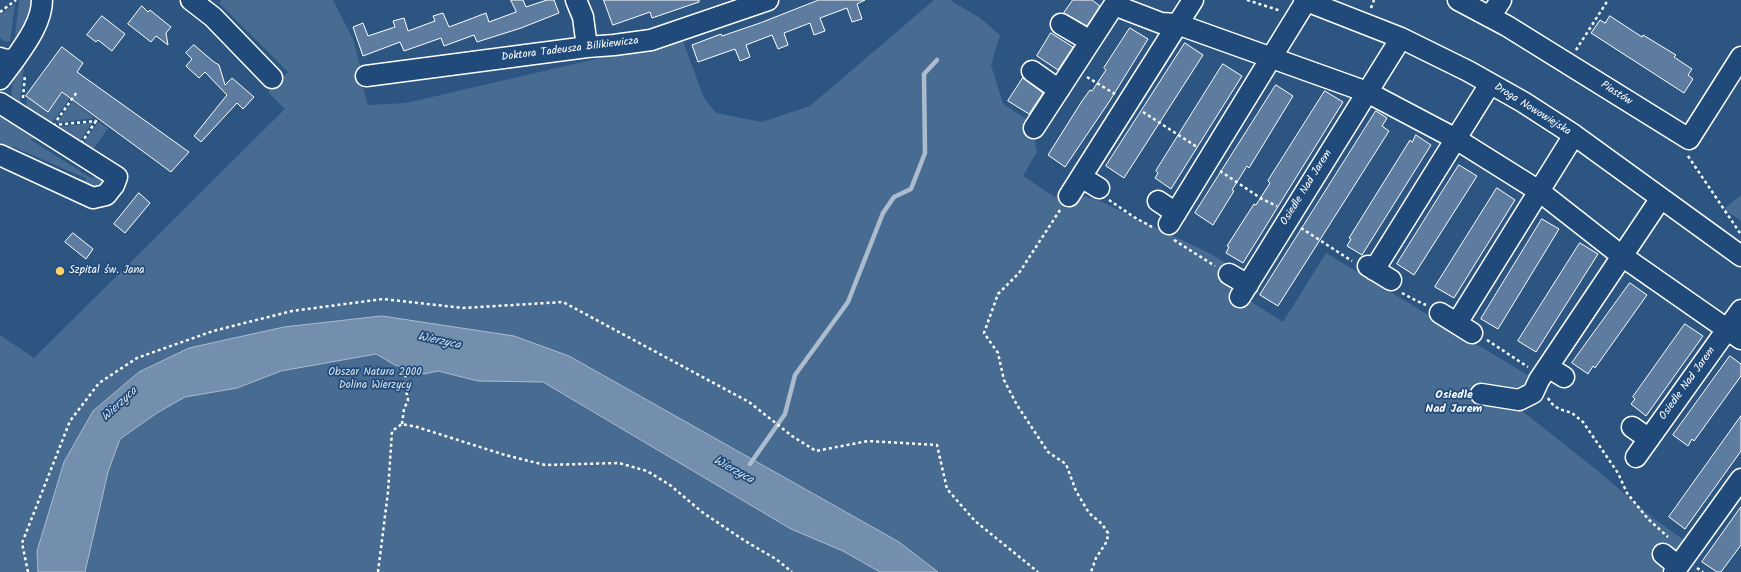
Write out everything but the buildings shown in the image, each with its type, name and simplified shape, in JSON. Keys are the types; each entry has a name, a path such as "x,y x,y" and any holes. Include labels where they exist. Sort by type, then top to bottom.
{"street":[{"path":"0,79 11,57 29,39 42,8 42,0"},
{"path":"191,0 213,18 272,78"},
{"path":"576,0 583,17 587,47"},
{"name":"Doktora Tadeusza Bilikiewicza","path":"366,76 651,40 768,0"},
{"path":"1069,196 1192,0"},
{"name":"Piastów","path":"1458,0 1490,17 1567,63 1689,139"},
{"path":"1490,17 1501,0"},
{"path":"1034,128 1090,41 1110,2 1161,23 1177,24 1367,92 1456,139 1539,191 1622,256 1734,334"},
{"path":"1158,201 1172,218 1272,57 1302,5"},
{"name":"Droga Nowowiejska","path":"1302,5 1401,38 1523,102 1574,135 1741,256"},
{"path":"1061,24 1090,41"},
{"name":"Osiedle Nad Jarem","path":"1230,274 1244,291 1401,38"},
{"path":"1689,139 1741,57"},
{"path":"1032,71 1058,90"},
{"path":"1391,280 1371,268 1456,139 1490,84"},
{"path":"0,103 117,177 114,185 106,196 93,198 0,155"},
{"path":"1440,313 1465,328 1539,191 1574,135"},
{"path":"1080,177 1099,188"},
{"path":"1481,394 1519,400 1533,393 1548,375 1622,256 1661,198"},
{"name":"Osiedle Nad Jarem","path":"1636,457 1648,439 1734,334 1741,310"},
{"path":"1632,427 1648,439"},
{"path":"1675,562 1741,479"}],"path":[{"path":"0,12 16,0"},
{"path":"1246,0 1268,8 1302,5"},
{"path":"1371,7 1374,0"},
{"path":"1567,63 1608,0"},
{"path":"11,57 26,62 22,104"},
{"path":"53,125 77,92"},
{"path":"38,123 44,126"},
{"path":"1689,139 1688,156 1741,235"},
{"path":"1207,163 1262,199 1273,203 1290,217 1358,265 1371,268"},
{"path":"1069,196 1019,273 998,294 984,333 998,353 1004,380 1017,405 1048,452 1066,464 1076,491 1089,514 1102,524 1108,533 1108,541 1096,558 1091,572"},
{"path":"1391,280 1391,284 1401,291 1440,313"},
{"path":"28,572 22,543 70,421 100,383 137,358 213,331 292,311 383,299 463,308 563,302 750,402 792,436 816,451 868,441 937,445 947,489 975,521 1038,572"},
{"path":"1465,328 1482,337 1518,361 1548,375 1551,403 1559,409 1572,413 1583,422 1618,473 1627,493 1648,519 1683,552 1675,562"},
{"path":"402,424 404,409 408,400 405,385 406,372"},
{"path":"378,572 388,492 392,431 402,424 417,427 505,455 545,465 619,463 647,471 670,485 702,512 745,541 776,559 792,572"},
{"path":"1675,562 1689,562 1703,572"}],"green space":[{"path":"19,0 34,0 33,10 14,46"},
{"name":"Obszar Natura 2000 Dolina Wierzycy","path":"221,0 333,0 353,39 361,69 361,80 368,105 406,103 682,39 704,98 716,113 762,122 810,106 934,0 950,0 980,18 1000,35 991,65 1003,104 1031,122 1037,152 1023,176 1055,197 1059,191 1096,199 1209,253 1241,272 1241,299 1250,301 1283,322 1326,253 1544,385 1521,410 1598,471 1653,518 1685,541 1662,572 0,572 0,335 34,358 285,109 268,92 288,72 219,3"},
{"path":"15,4 10,41 6,42 0,38 0,14"},
{"path":"24,65 19,112 12,99 11,93 13,82"},
{"path":"68,86 74,92 52,123 46,123 26,109 27,97 48,112"},
{"path":"73,101 94,118 57,123"},
{"path":"0,108 42,135 31,140 91,178 100,173 107,178 100,190 78,186 87,179 14,147 0,151"},
{"path":"98,122 108,128 92,151 79,150"},
{"path":"92,123 77,145 51,128"},
{"path":"1741,195 1741,221 1724,209"}],"water":[{"name":"Wierzyca","path":"382,316 514,336 569,356 899,542 938,572 880,572 843,551 791,529 543,382 478,381 438,371 424,374 395,365 376,354 281,371 237,388 185,397 157,413 120,439 108,472 85,572 38,572 37,551 64,462 93,411 139,372 189,348 284,327"}],"waterway":[{"path":"750,464 785,414 795,375 848,302 883,213 894,197 911,189 925,153 924,74 937,60"}],"place":[{"name":"Szpital św. Jana","path":"60,271"}],"district":[{"name":"Osiedle Nad Jarem","path":"1454,403"}]}
